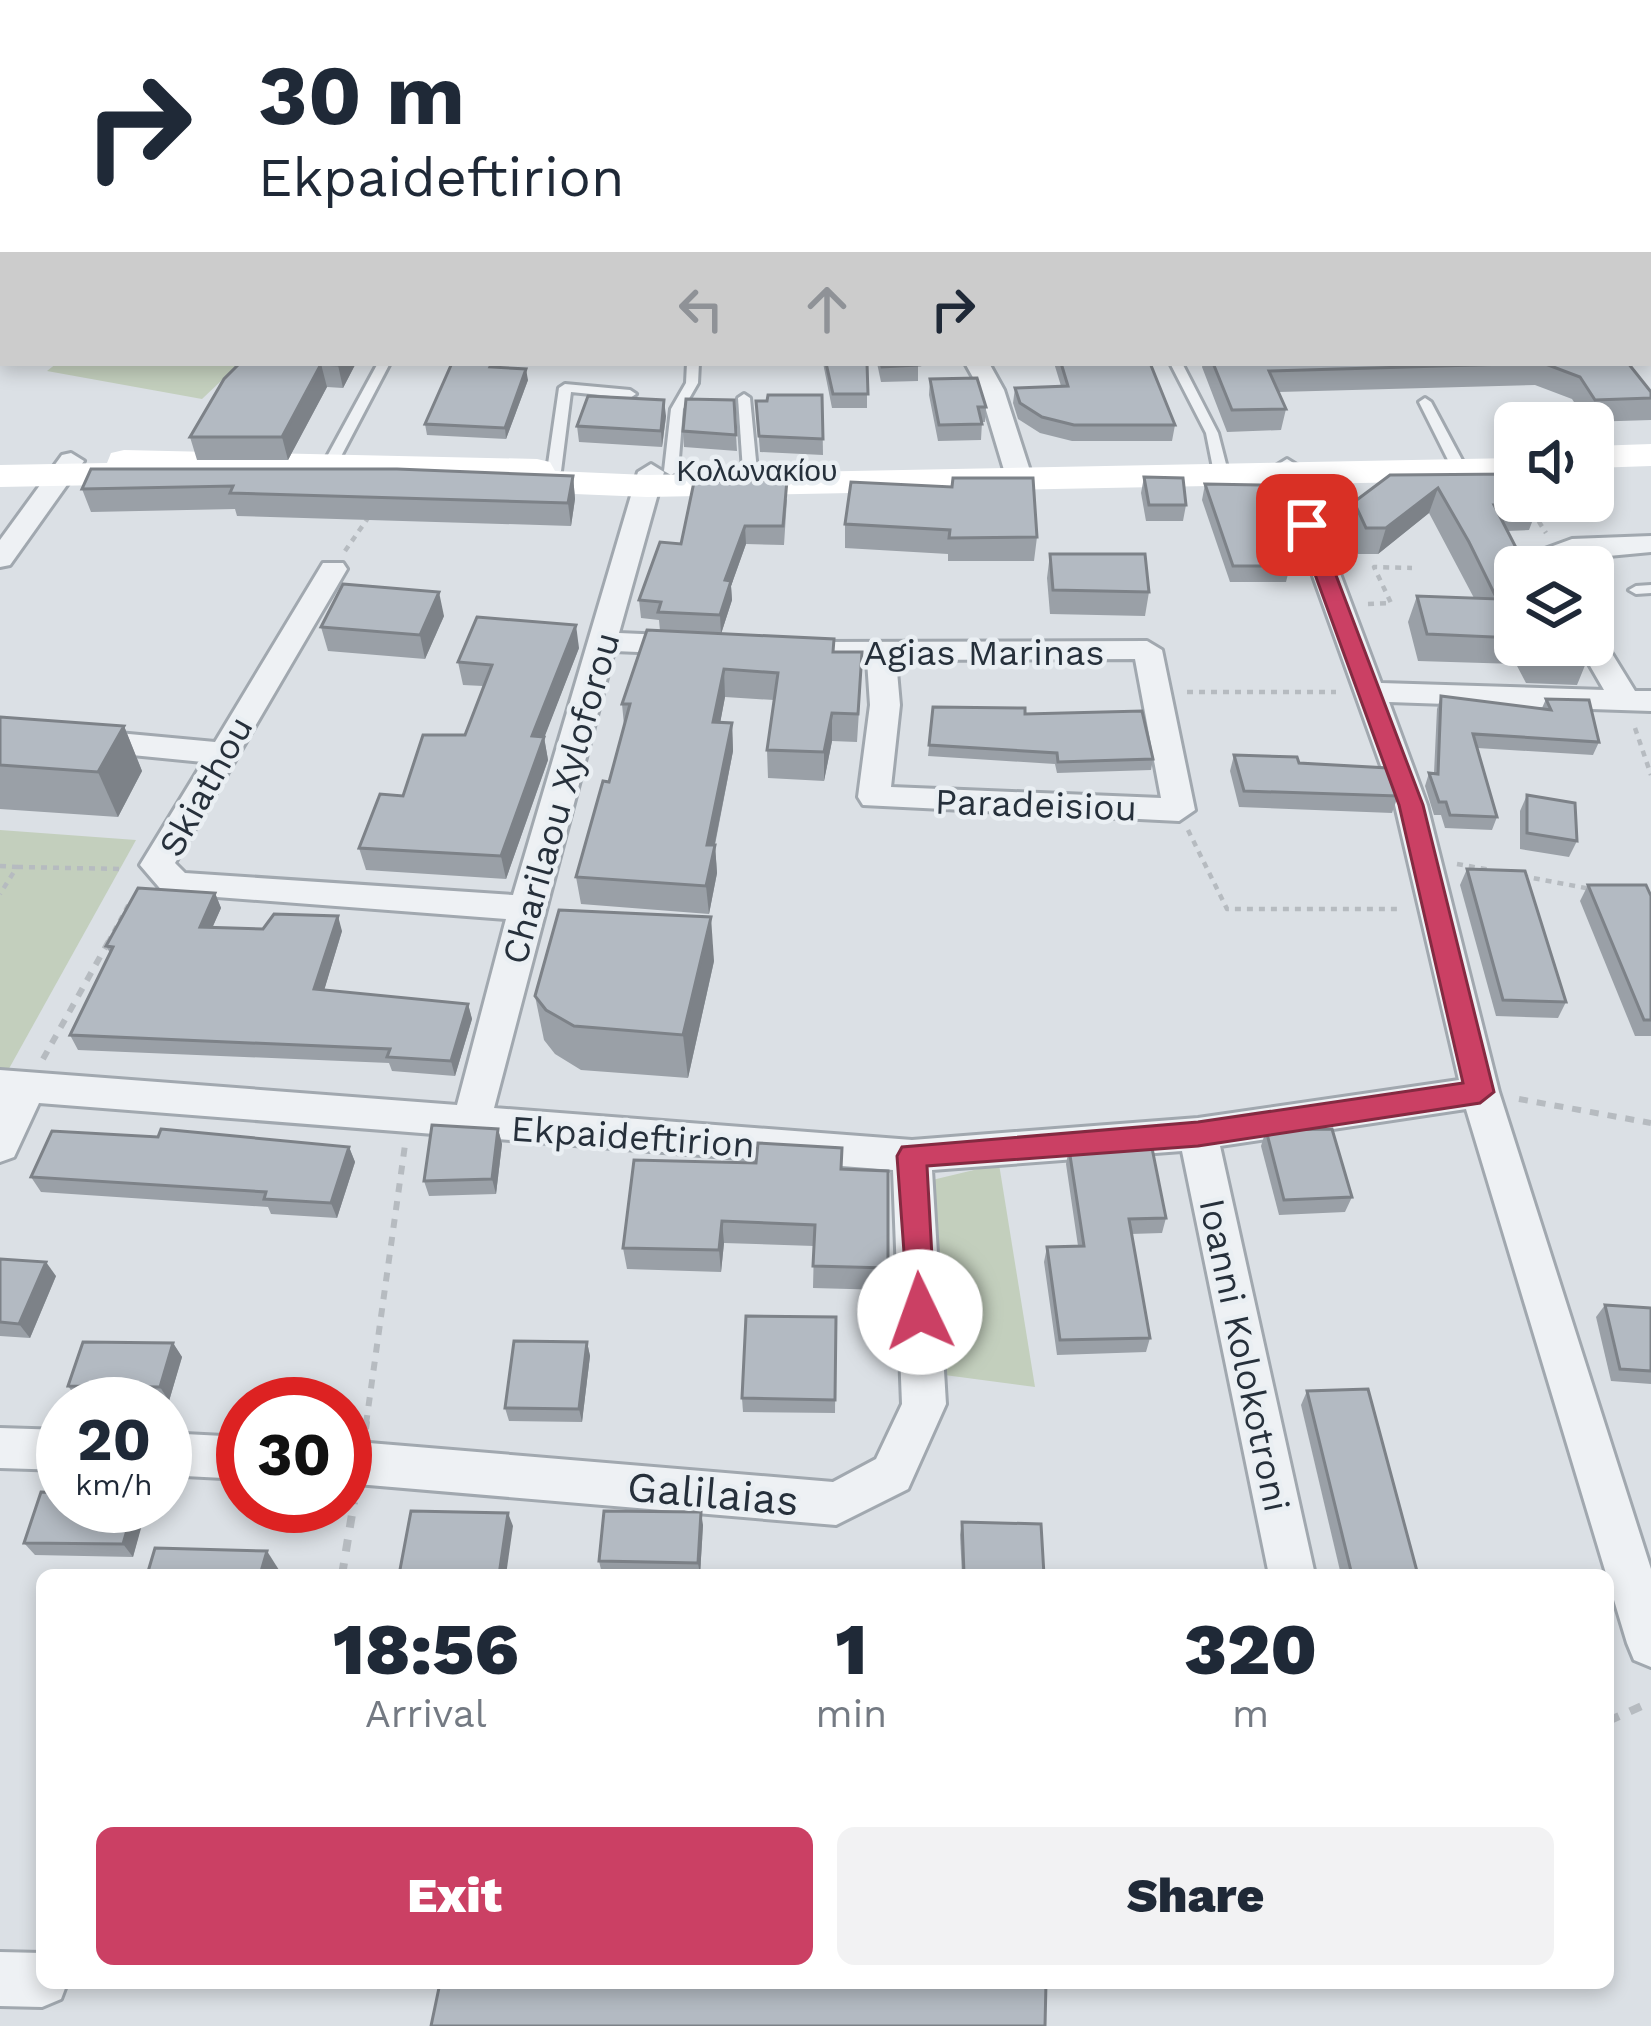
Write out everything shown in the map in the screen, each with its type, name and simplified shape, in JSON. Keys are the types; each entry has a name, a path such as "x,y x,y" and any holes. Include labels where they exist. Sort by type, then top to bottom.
{"main road":[{"path":"1614,456 1651,454"},
{"name":"Κολωνακίου","path":"0,476 67,466 330,464 657,476 750,471 1019,475 1220,468 1288,472 1494,461"},
{"name":"Κολωνακίου","path":"0,462 396,476 1494,470"},
{"path":"1614,467 1651,466"}],"street":[{"path":"979,366 992,390 1019,475"},
{"path":"0,559 67,466"},
{"path":"1288,472 1411,805 1480,1092 1651,1643"},
{"name":"Charilaou Xyloforou","path":"471,1124 526,908 657,476"},
{"path":"1598,546 1651,544"},
{"name":"Skiathou","path":"333,569 157,865 176,884 526,908"},
{"path":"606,642 722,647"},
{"name":"Agias Marinas","path":"790,650 881,655 1147,650"},
{"name":"Paradeisiou","path":"881,655 885,705 874,797 1179,810 1160,692 1147,650"},
{"path":"1610,666 1638,701"},
{"path":"1366,692 1638,701"},
{"path":"0,732 221,753"},
{"path":"0,1146 14,1086"},
{"name":"Ekpaideftirion","path":"14,1086 912,1156 1198,1134 1480,1092"},
{"name":"Ioanni Kolokotroni","path":"1198,1134 1291,1569"},
{"name":"Galilaias","path":"372,1464 836,1504 892,1474 924,1404 912,1156"},
{"path":"0,1448 36,1449"},
{"path":"0,1978 36,1980"}],"lane":[{"path":"330,464 382,366"},
{"path":"657,476 677,409 692,383 693,366"},
{"path":"1178,366 1212,433 1220,468"},
{"path":"554,471 566,388 630,394"},
{"path":"744,398 750,471"},
{"path":"1425,402 1456,462"}],"path":[{"path":"333,569 396,476"},
{"path":"1335,604 1391,603 1374,567 1412,568"},
{"path":"1160,692 1366,692"},
{"path":"1638,701 1651,776"},
{"path":"1179,810 1227,909 1436,909"},
{"path":"1424,858 1492,871"},
{"path":"0,866 157,865"},
{"path":"14,1086 157,865"},
{"path":"0,894 17,867"},
{"path":"1515,875 1606,891"},
{"path":"1480,1092 1651,1123"},
{"path":"367,1377 408,1120"},
{"path":"343,1569 346,1533"},
{"path":"1614,1718 1651,1702"}],"green space":[{"path":"53,366 237,366 202,399 47,371"},
{"path":"0,830 136,840 6,1074 0,1073"},
{"path":"999,1164 1035,1387 937,1374 928,1181"}],"building":[{"path":"237,366 320,366 282,437 190,437 224,379"},
{"path":"451,366 526,369 505,428 425,424"},
{"path":"827,366 867,366 868,394 833,394"},
{"path":"1062,366 1151,366 1175,425 1074,425 1042,417 1020,403 1015,388 1068,386"},
{"path":"1214,366 1440,366 1269,371 1286,409 1232,410"},
{"path":"1551,366 1630,366 1651,398 1595,400 1580,377"},
{"path":"977,378 986,407 978,407 982,424 939,425 930,379"},
{"path":"768,395 822,395 823,439 759,436 756,401 767,401"},
{"path":"588,396 664,400 661,431 577,426"},
{"path":"686,399 734,400 736,435 683,431"},
{"path":"91,469 397,469 573,476 568,503 230,493 233,486 82,489"},
{"path":"1494,474 1494,522 1503,522 1515,546 1494,546 1494,593 1438,488 1386,528 1366,528 1354,502 1390,475"},
{"path":"1144,477 1183,478 1186,505 1149,505"},
{"path":"953,478 1033,478 1037,537 949,538 950,530 845,524 851,482 952,487"},
{"path":"787,480 783,526 745,526 725,580 731,581 720,615 658,612 661,602 639,600 660,542 681,544 694,482"},
{"path":"1205,484 1260,485 1286,536 1290,566 1233,566"},
{"path":"1050,554 1145,554 1149,592 1053,590"},
{"path":"343,584 439,592 420,635 321,627"},
{"path":"1417,596 1494,599 1494,637 1427,634"},
{"path":"477,617 576,625 532,736 544,737 501,856 359,848 380,794 403,796 423,735 465,735 492,665 458,662"},
{"path":"647,630 834,639 833,652 862,652 858,714 832,713 824,752 767,750 778,673 724,669 713,722 732,723 707,845 715,845 706,886 576,877 603,781 609,782 630,704 622,704"},
{"path":"1441,696 1551,710 1546,699 1589,700 1599,742 1473,734 1497,817 1450,815 1446,802 1439,802 1429,773 1438,774"},
{"path":"933,707 1025,708 1025,714 1142,711 1153,759 1058,762 1057,753 929,745"},
{"path":"0,717 124,726 98,772 0,765"},
{"path":"1234,755 1388,768 1398,796 1244,791"},
{"path":"1527,795 1575,803 1577,841 1527,833"},
{"path":"1467,869 1525,871 1566,1002 1503,1000"},
{"path":"1588,885 1646,885 1651,896 1651,1020 1644,1020"},
{"path":"138,888 215,893 200,927 263,929 274,914 338,916 314,989 468,1004 451,1061 387,1057 390,1049 70,1035 113,947 106,946"},
{"path":"559,910 711,917 683,1035 574,1026 546,1010 535,996"},
{"path":"432,1125 498,1129 492,1179 424,1181"},
{"path":"161,1129 349,1147 331,1203 264,1199 266,1192 31,1177 52,1131 158,1137"},
{"path":"1332,1129 1352,1197 1284,1200 1266,1130"},
{"path":"758,1143 842,1148 841,1169 888,1171 888,1268 813,1266 815,1225 722,1221 719,1250 623,1248 634,1160 756,1163"},
{"path":"1151,1143 1166,1218 1129,1219 1150,1338 1060,1340 1047,1247 1084,1246 1069,1149"},
{"path":"0,1259 46,1262 19,1324 0,1322"},
{"path":"1605,1305 1651,1308 1651,1371 1620,1369"},
{"path":"746,1316 836,1317 835,1400 742,1398"},
{"path":"514,1341 587,1342 579,1409 505,1408"},
{"path":"83,1342 173,1343 163,1377 71,1377"},
{"path":"1368,1389 1416,1569 1351,1569 1307,1391"},
{"path":"36,1507 36,1533 126,1533 123,1544 24,1543"},
{"path":"411,1511 508,1513 500,1569 400,1569"},
{"path":"604,1511 701,1512 698,1563 599,1561"},
{"path":"962,1522 1041,1524 1044,1569 964,1569"},
{"path":"155,1548 267,1551 262,1569 149,1569"},
{"path":"439,1989 1046,1989 1045,2026 431,2026"}],"route":[{"path":"920,1312 912,1156 1198,1134 1480,1092 1411,805 1307,525"}]}
